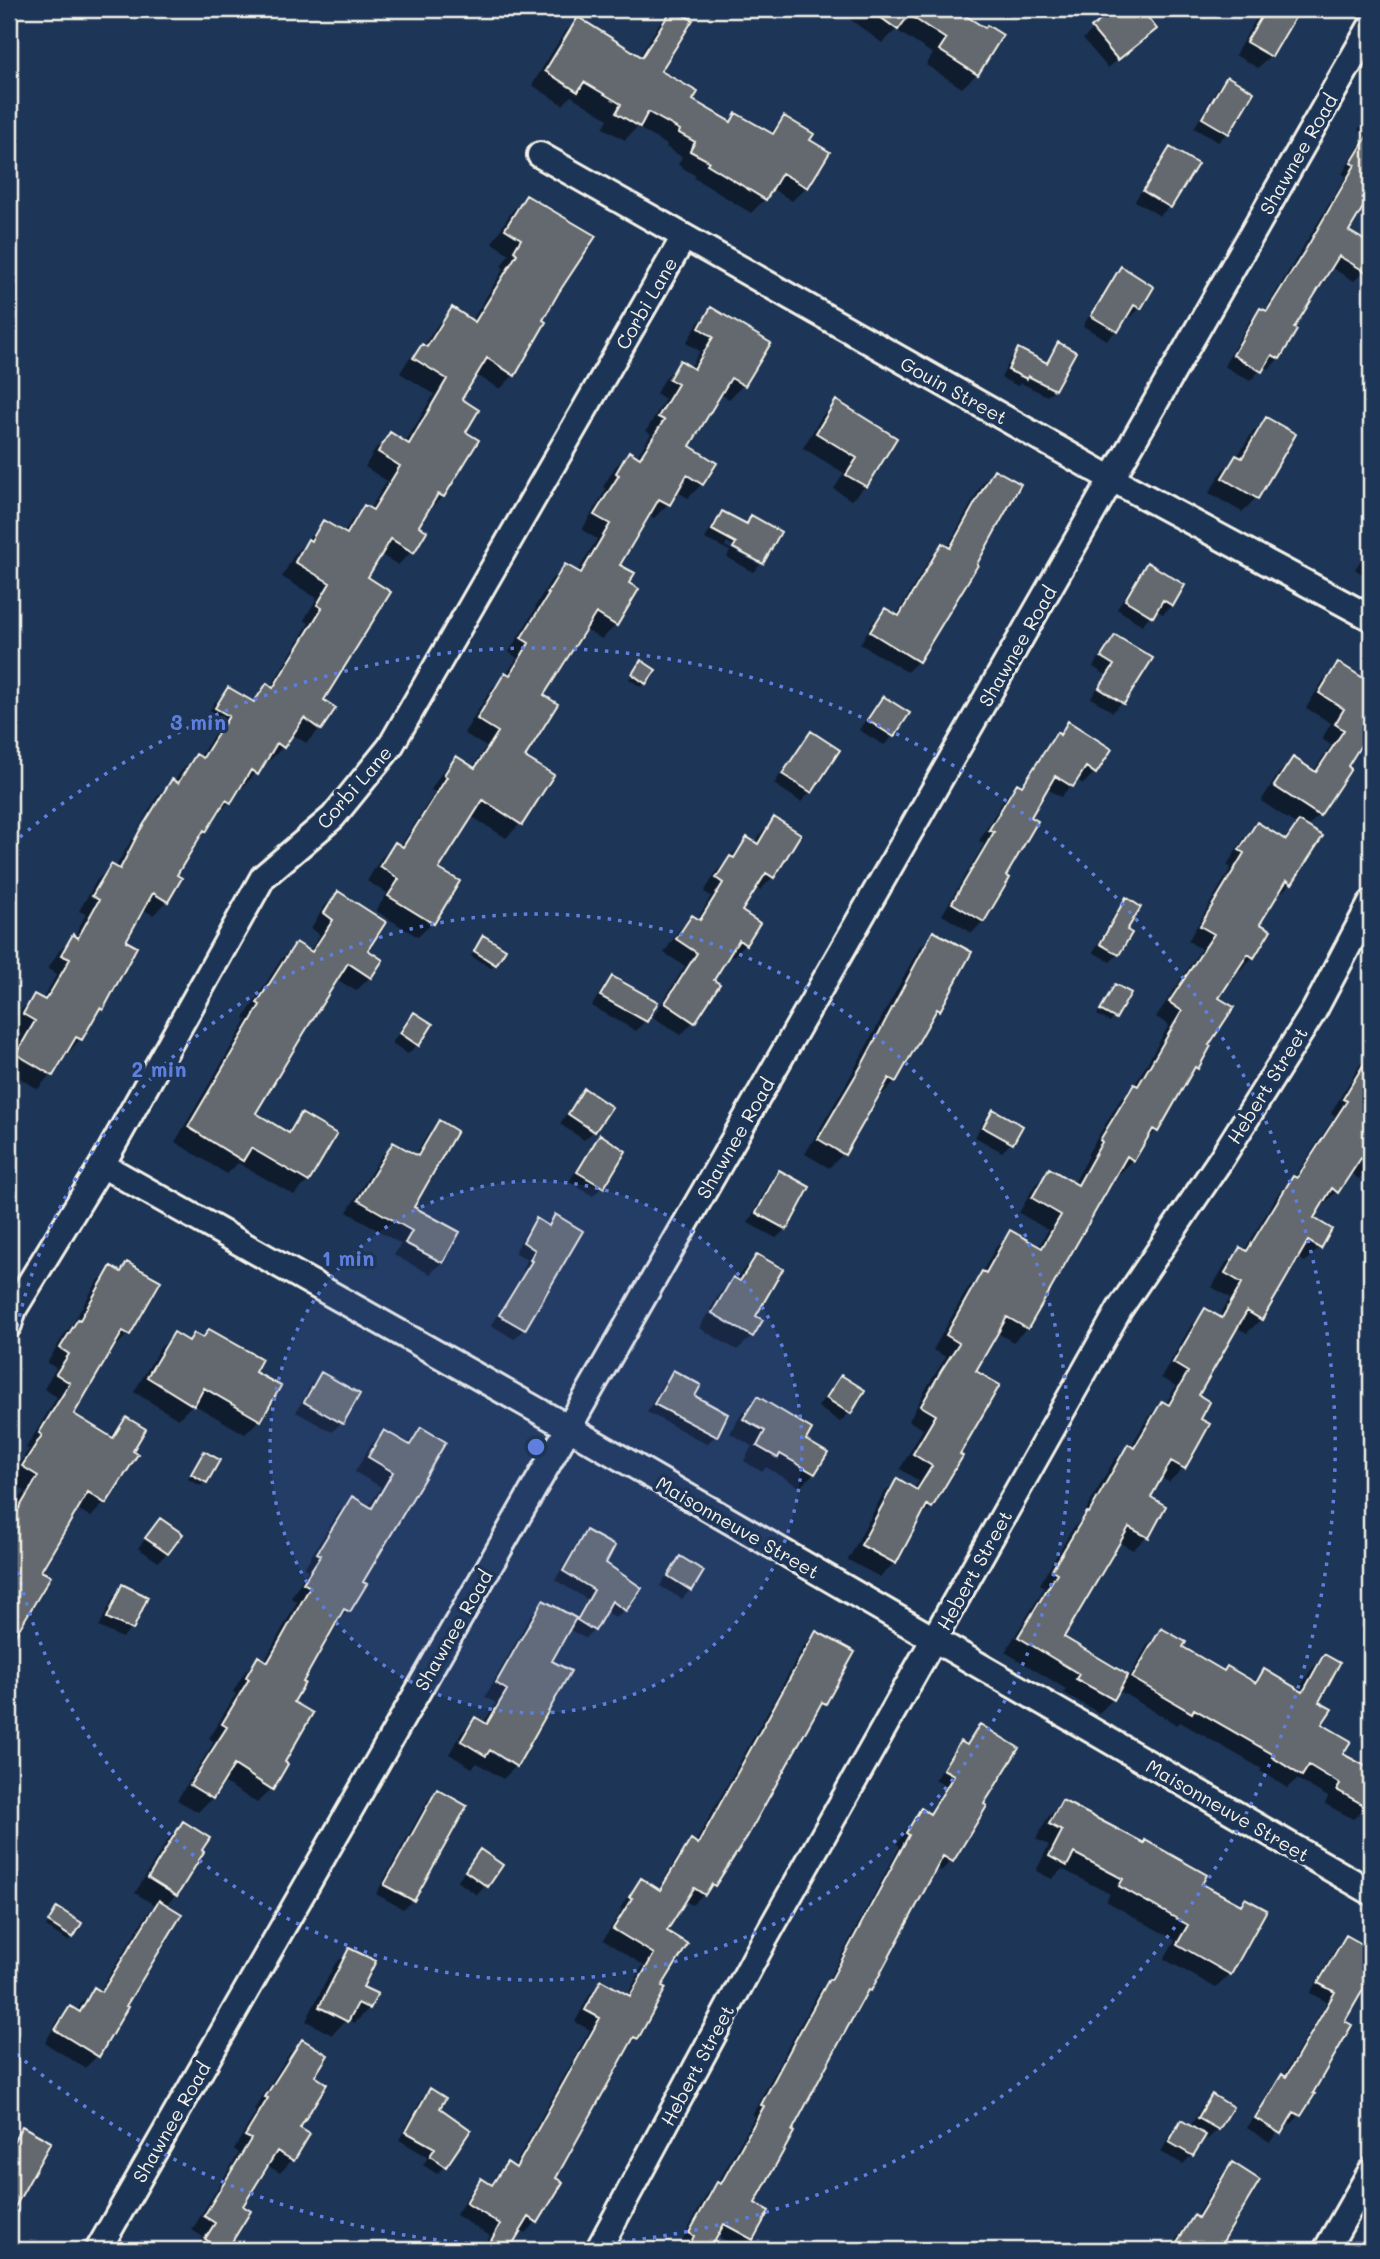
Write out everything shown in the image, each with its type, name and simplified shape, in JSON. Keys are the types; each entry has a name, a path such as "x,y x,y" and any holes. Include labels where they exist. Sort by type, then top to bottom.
{"street":[{"name":"Shawnee Road","path":"98,2250 1371,26"},
{"name":"Gouin Street","path":"540,155 1112,479 1371,618"},
{"name":"Corbi Lane","path":"9,1325 14,1309 102,1165 263,877 333,817 390,747 684,237"},
{"name":"Hebert Street","path":"598,2250 771,1927 1119,1310 1221,1159 1314,1011 1371,903"},
{"name":"Maisonneuve Street","path":"102,1165 569,1428 1371,1892"},
{"path":"1326,2250 1371,2171"}],"building":[{"path":"672,9 693,20 661,71 698,92 693,100 731,122 736,113 773,134 784,116 814,134 810,140 830,152 808,188 782,173 766,200 690,151 695,142 679,133 680,130 648,112 640,127 616,113 621,104 584,82 578,92 545,71 578,17 642,57"},
{"path":"869,9 955,9 985,28 987,25 1003,35 978,75 939,50 946,39 909,15 898,30"},
{"path":"1114,9 1141,9 1157,29 1118,60 1091,28"},
{"path":"1266,9 1300,9 1272,57 1246,42"},
{"path":"1227,76 1254,92 1229,134 1202,118"},
{"path":"1371,130 1371,194 1349,231 1371,244 1371,275 1339,256 1294,328 1297,330 1280,359 1272,355 1262,372 1233,355 1260,308 1267,311 1306,249 1355,165 1351,163"},
{"path":"1170,147 1198,164 1171,208 1143,191"},
{"path":"526,195 596,236 559,292 543,320 546,322 515,376 487,358 462,399 479,410 466,432 479,440 444,497 438,494 419,526 427,531 414,553 391,539 368,577 391,592 324,700 336,708 321,730 304,718 284,748 277,743 258,775 251,770 231,803 226,800 206,832 204,830 177,875 182,878 168,902 153,893 126,941 137,947 103,1010 100,1008 82,1040 76,1037 53,1076 16,1054 35,1021 23,1014 34,994 45,1000 52,990 70,959 61,955 73,934 78,938 99,900 92,896 111,864 120,869 172,779 178,783 196,754 203,758 229,716 215,708 228,687 254,702 267,683 273,688 322,608 317,605 330,583 295,562 323,520 347,534 364,505 373,510 400,466 378,452 390,432 409,444 447,379 413,358 422,344 427,347 452,307 475,322 517,254 514,251 521,239 505,229"},
{"path":"1121,266 1154,287 1141,309 1134,305 1118,332 1091,316"},
{"path":"711,307 771,343 745,386 731,378 690,446 717,463 703,485 687,475 670,505 659,499 620,565 635,573 629,583 639,589 617,626 596,613 544,695 558,704 525,757 554,775 522,825 483,800 439,869 460,881 434,924 388,896 399,879 380,866 395,842 403,847 447,777 444,775 456,756 475,768 498,732 477,719 505,672 510,675 529,643 521,638 565,564 581,573 610,524 594,515 619,475 616,473 629,451 640,458 664,420 658,417 678,384 669,379 680,360 694,369 713,337 699,328"},
{"path":"1058,342 1076,352 1055,390 1028,376 1027,379 1008,370 1018,348 1047,363"},
{"path":"836,400 897,438 867,487 846,475 857,458 816,433"},
{"path":"1266,417 1296,434 1258,499 1222,478 1236,455 1242,458"},
{"path":"994,469 1021,484 978,565 919,662 870,632 885,608 899,616 942,543 950,548"},
{"path":"722,511 747,524 751,515 781,532 763,564 733,548 736,543 712,530"},
{"path":"1147,562 1185,585 1173,606 1163,600 1153,617 1125,600"},
{"path":"1115,635 1153,658 1124,704 1099,688 1114,665 1101,657"},
{"path":"641,660 656,670 646,684 632,674"},
{"path":"1338,662 1371,683 1371,729 1348,766 1351,769 1320,816 1274,786 1293,757 1316,772 1344,730 1335,724 1344,709 1319,693"},
{"path":"883,696 910,713 894,737 867,720"},
{"path":"1068,721 1112,749 1096,774 1086,767 1073,787 1055,776 1031,817 1038,821 1006,876 1010,878 984,922 952,903 994,832 989,830 1017,783 1022,786 1057,732 1060,735"},
{"path":"811,731 840,750 812,793 782,774"},
{"path":"774,817 801,834 774,878 766,873 742,911 760,923 746,945 739,940 714,980 720,984 695,1023 665,1003 697,953 676,939 692,915 700,920 723,883 716,878 730,856 734,858 747,837 758,844"},
{"path":"1299,821 1323,836 1292,884 1287,880 1260,924 1271,930 1254,958 1248,954 1219,998 1234,1007 1209,1045 1211,1046 1198,1069 1195,1067 1158,1132 1153,1129 1134,1161 1127,1156 1028,1329 1007,1317 976,1371 1000,1385 960,1454 963,1456 932,1508 927,1505 896,1564 861,1545 897,1478 917,1490 932,1466 913,1454 936,1415 921,1406 959,1343 946,1335 982,1271 986,1273 1010,1230 1042,1248 1061,1215 1032,1198 1049,1168 1078,1185 1102,1142 1100,1140 1134,1084 1138,1086 1182,1011 1169,1002 1214,934 1200,926 1244,853 1239,850 1257,822 1286,840"},
{"path":"338,891 386,922 368,950 383,960 371,978 348,963 256,1113 289,1133 301,1113 337,1134 309,1182 251,1148 243,1161 188,1127 260,1005 257,1003 296,942 312,952 333,920 324,913"},
{"path":"1126,897 1141,907 1127,930 1132,933 1119,955 1100,944"},
{"path":"933,931 972,952 940,1011 937,1009 896,1082 889,1078 845,1155 818,1139 863,1063"},
{"path":"483,935 506,949 496,965 474,951"},
{"path":"612,976 658,1002 647,1022 600,996"},
{"path":"1115,984 1131,993 1116,1019 1100,1010"},
{"path":"414,1012 433,1024 419,1046 400,1033"},
{"path":"1371,1052 1371,1164 1361,1158 1338,1193 1332,1188 1314,1218 1332,1229 1321,1249 1308,1241 1262,1320 1247,1311 1199,1395 1210,1402 1201,1419 1210,1424 1185,1469 1171,1461 1151,1497 1166,1506 1149,1538 1129,1527 1064,1637 1128,1675 1114,1700 1076,1679 1079,1674 1018,1637 1057,1573 1052,1570 1087,1512 1089,1513 1128,1444 1134,1448 1162,1401 1169,1405 1188,1372 1173,1363 1205,1308 1222,1318 1242,1283 1225,1273 1240,1247 1247,1251 1293,1176 1297,1178 1347,1101 1343,1099"},
{"path":"584,1088 612,1107 595,1132 568,1114"},
{"path":"993,1109 1023,1126 1013,1144 983,1127"},
{"path":"439,1120 457,1131 414,1207 460,1232 443,1263 405,1243 412,1231 358,1200 393,1142 418,1156"},
{"path":"600,1134 626,1151 604,1188 577,1172"},
{"path":"779,1170 810,1187 787,1230 756,1213"},
{"path":"555,1214 583,1231 525,1330 499,1315 532,1261 530,1260 535,1250 523,1242 536,1218 549,1226"},
{"path":"757,1254 783,1269 756,1316 763,1320 753,1337 712,1313 733,1277 740,1281"},
{"path":"127,1262 161,1281 130,1335 123,1331 74,1414 113,1438 126,1417 146,1429 133,1451 138,1454 106,1504 88,1492 41,1571 51,1576 9,1646 9,1504 18,1510 38,1476 22,1466 70,1383 56,1374 69,1354 60,1348 78,1319 80,1320 111,1266 121,1272"},
{"path":"209,1329 262,1359 255,1372 281,1386 261,1421 204,1388 194,1406 147,1377 174,1332 189,1341 194,1333 203,1338"},
{"path":"673,1370 701,1385 695,1396 728,1414 717,1437 654,1404"},
{"path":"321,1372 360,1394 343,1424 304,1402"},
{"path":"841,1375 865,1390 851,1414 826,1398"},
{"path":"757,1396 812,1429 806,1440 828,1453 815,1474 780,1454 778,1458 757,1446 765,1431 743,1419"},
{"path":"421,1427 446,1442 363,1582 367,1584 350,1612 344,1609 303,1682 305,1683 294,1702 313,1713 285,1762 288,1764 273,1790 234,1765 213,1799 190,1785 227,1727 222,1724 249,1679 246,1677 258,1656 268,1662 310,1587 303,1583 321,1555 317,1553 352,1496 372,1508 393,1472 368,1457 384,1430 410,1445"},
{"path":"204,1451 220,1460 207,1483 191,1474"},
{"path":"160,1518 183,1534 168,1554 145,1538"},
{"path":"586,1530 615,1546 606,1563 642,1588 626,1611 612,1601 595,1631 577,1620 594,1590 563,1571"},
{"path":"680,1556 704,1571 692,1591 668,1576"},
{"path":"122,1584 148,1597 133,1630 107,1618"},
{"path":"543,1600 576,1618 552,1661 571,1671 517,1767 490,1750 486,1756 461,1741 475,1717 487,1724 507,1690 496,1683"},
{"path":"1161,1628 1186,1642 1183,1647 1224,1671 1227,1666 1256,1683 1264,1669 1303,1692 1324,1654 1340,1663 1319,1702 1332,1709 1322,1724 1351,1741 1343,1754 1371,1769 1371,1809 1337,1790 1340,1784 1309,1765 1302,1776 1272,1757 1274,1755 1194,1709 1192,1713 1132,1678"},
{"path":"816,1631 855,1652 826,1704 822,1702 747,1837 715,1886 712,1884 705,1895 694,1888 667,1931 688,1944 662,1986 666,1988 638,2039 634,2037 556,2178 563,2182 538,2223 529,2217 509,2250 486,2250 500,2224 466,2203 481,2178 492,2185 507,2162 516,2168 600,2018 585,2010 601,1980 630,1996 654,1954 613,1929 632,1898 629,1897 641,1878 660,1890 691,1839 698,1844"},
{"path":"980,1724 1019,1748 984,1804 987,1806 953,1862 943,1856 871,1991 868,1990 827,2065 755,2203 769,2211 753,2240 724,2224 710,2250 687,2250 694,2236 689,2233 717,2182 721,2184 764,2106 761,2105 797,2037 909,1835 906,1833 921,1808 930,1814 954,1775 943,1769 960,1741 967,1745"},
{"path":"437,1789 467,1806 414,1901 384,1885"},
{"path":"1062,1800 1144,1843 1145,1840 1207,1875 1202,1884 1241,1905 1245,1898 1267,1910 1231,1975 1177,1944 1188,1925 1119,1886 1123,1879 1074,1853 1067,1866 1049,1856 1062,1831 1049,1824"},
{"path":"183,1821 210,1838 177,1896 148,1878"},
{"path":"480,1849 503,1865 488,1887 465,1871"},
{"path":"159,1900 182,1914 126,2006 128,2007 99,2057 55,2030 70,2006 80,2012 94,1987 102,1992"},
{"path":"57,1907 82,1923 73,1938 48,1922"},
{"path":"1346,1935 1371,1949 1371,1955 1364,1967 1371,1971 1371,1976 1345,2021 1352,2025 1313,2093 1315,2094 1301,2116 1294,2112 1281,2134 1255,2118 1282,2074 1286,2077 1335,1992 1318,1983"},
{"path":"349,1948 376,1961 363,1987 378,1994 370,2009 358,2003 348,2022 319,2007"},
{"path":"302,2039 328,2055 315,2076 327,2084 300,2128 310,2134 294,2161 277,2151 243,2206 251,2211 227,2250 222,2250 205,2239 215,2223 204,2216 251,2139 245,2136 268,2098 265,2097"},
{"path":"430,2088 446,2098 440,2108 471,2130 446,2167 430,2156 435,2148 406,2132"},
{"path":"1212,2094 1233,2107 1219,2130 1198,2118"},
{"path":"1181,2120 1206,2135 1193,2156 1169,2142"},
{"path":"22,2126 51,2142 9,2218 9,2150"},
{"path":"1232,2162 1260,2180 1218,2250 1172,2250 1194,2215 1198,2218"}]}
